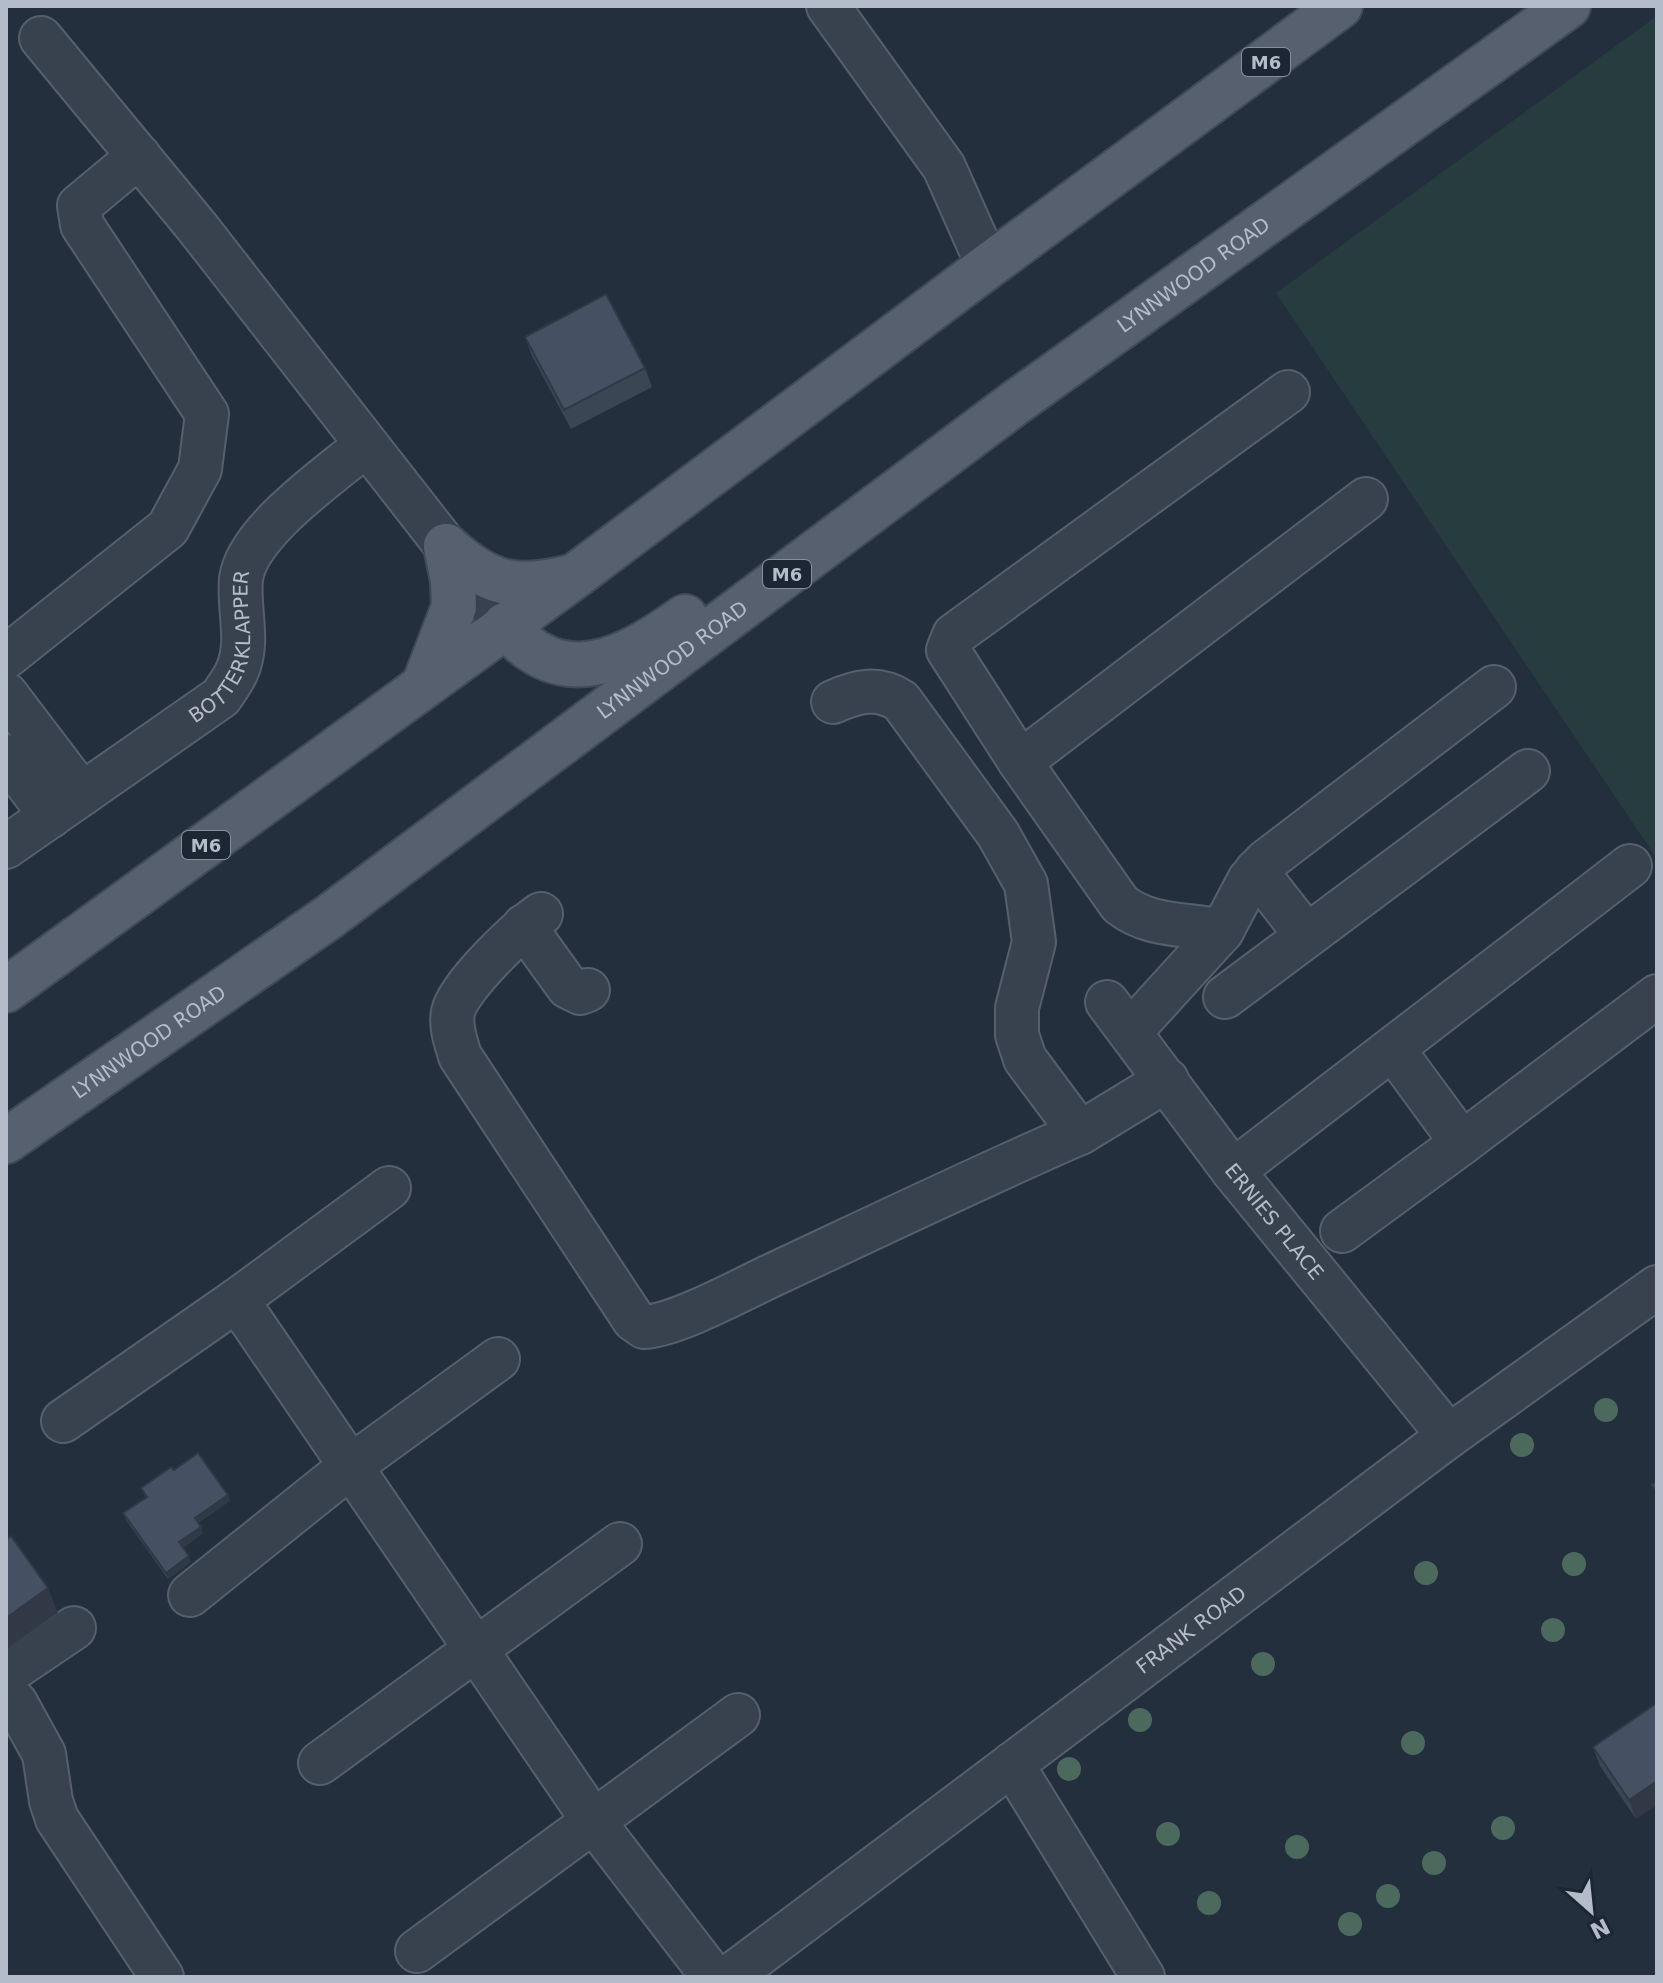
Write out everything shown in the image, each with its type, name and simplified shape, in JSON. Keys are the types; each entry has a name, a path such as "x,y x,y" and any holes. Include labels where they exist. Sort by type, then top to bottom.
{"main road":[{"name":"M6","path":"6,990 575,576 1340,6"},
{"name":"LYNNWOOD ROAD","path":"6,1141 329,917 1015,403 1568,6"},
{"path":"505,625 523,647 548,658 581,665 613,660 649,643 807,528 1015,403"},
{"path":"446,546 470,567 491,578 536,586 575,576"},
{"path":"424,686 454,607 446,546"}],"street":[{"path":"828,6 944,167 988,266"},
{"path":"41,38 139,156 505,625"},
{"path":"6,657 168,528 200,469 207,414 82,225 79,206 139,156"},
{"path":"1288,392 954,635 948,650 1020,762 1120,904 1134,915 1154,922 1198,925 1222,931 1256,871 1494,687"},
{"name":"BOTTERKLAPPER","path":"6,847 221,697 238,669 243,649 241,577 248,556 291,507 366,445"},
{"path":"1020,762 1366,499"},
{"path":"833,702 867,690 892,695 901,701 998,834 1026,884 1034,942 1017,1008 1017,1035 1025,1059 1080,1133"},
{"path":"6,694 66,805"},
{"path":"6,756 66,805"},
{"path":"1225,997 1528,771"},
{"path":"1233,1171 1630,866"},
{"path":"1256,871 1306,935"},
{"path":"588,990 580,993 568,987 532,920 459,995 452,1014 453,1031 460,1056 634,1320 644,1327 664,1323 718,1301 941,1194 1080,1133 1167,1080"},
{"name":"ERNIES PLACE","path":"1222,931 1118,1017 1233,1171 1449,1436"},
{"path":"1342,1231 1657,996"},
{"path":"1393,1049 1462,1143"},
{"path":"63,1421 237,1300 389,1188"},
{"name":"FRANK ROAD","path":"729,1977 1449,1436 1657,1287"},
{"path":"237,1300 594,1822 713,1977"},
{"path":"190,1595 351,1466 498,1359"},
{"path":"320,1763 620,1544"},
{"path":"74,1628 11,1688 44,1754 57,1819 162,1977"},
{"path":"417,1951 738,1715"},
{"path":"1012,1764 1143,1977"}],"green space":[{"path":"1657,16 1657,859 1276,293"}],"building":[{"path":"606,294 645,368 564,410 525,337"},
{"path":"198,1453 228,1495 195,1518 201,1527 179,1542 189,1556 166,1573 123,1513 147,1497 141,1488"},
{"path":"11,1536 48,1588 6,1618 6,1540"},
{"path":"1657,1703 1657,1781 1629,1800 1593,1747"}]}
